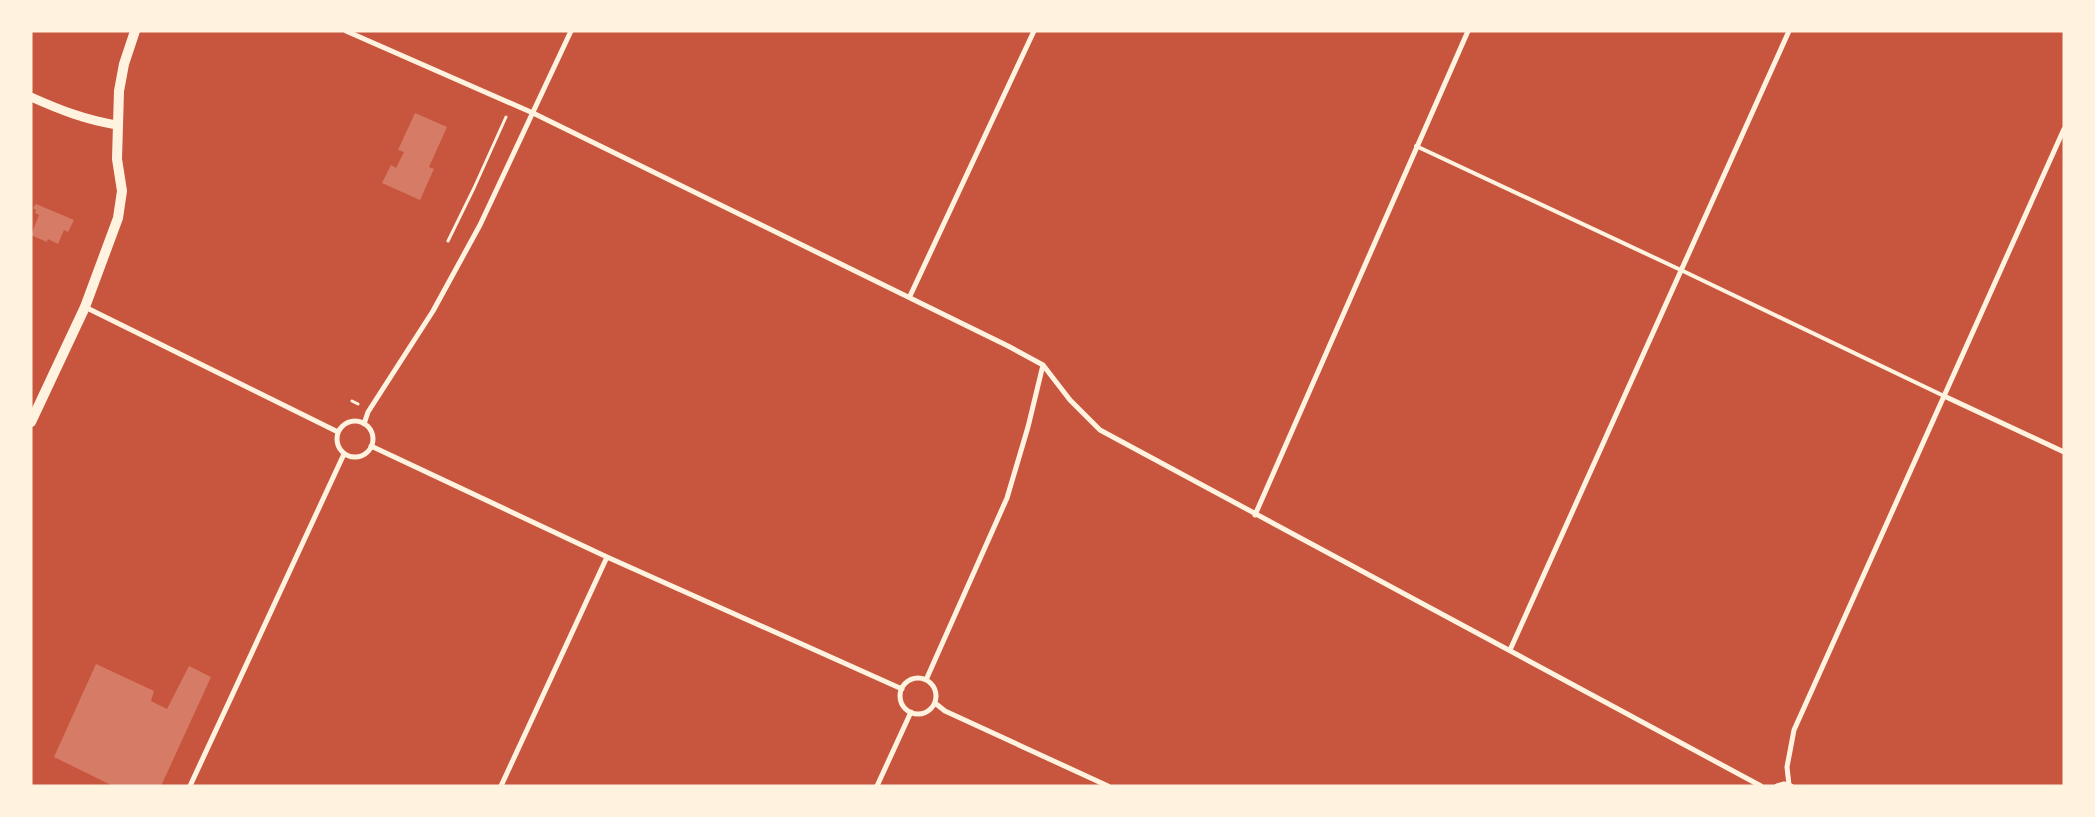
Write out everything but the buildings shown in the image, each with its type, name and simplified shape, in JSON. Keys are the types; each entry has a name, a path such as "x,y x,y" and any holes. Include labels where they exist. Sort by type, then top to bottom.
{"main road":[{"path":"31,422 85,307 118,218 122,191 117,159 119,91 124,64 135,31"}],"street":[{"path":"346,31 533,113 910,296 1042,365 1070,400 1100,430 1761,786"},
{"path":"364,424 368,412 433,311 480,225 571,31"},
{"path":"910,296 1034,31"},
{"path":"1255,515 1468,31"},
{"path":"1510,650 1789,31"},
{"path":"31,97 67,113 92,121 117,125"},
{"path":"1777,786 1790,785 1787,767 1794,730 2064,129"},
{"path":"85,307 338,432"},
{"path":"926,680 1007,498 1028,427 1042,365"},
{"path":"1944,396 2064,452"},
{"path":"356,421 364,424 372,435 371,446 364,454 357,457 344,454 337,444 338,432 341,427 349,422 356,421"},
{"path":"371,446 607,557 902,689"},
{"path":"190,786 344,454"},
{"path":"501,786 607,557"},
{"path":"915,679 926,680 936,693 935,704 922,713 911,712 903,705 901,700 902,689 905,684 915,679"},
{"path":"935,704 945,711 1108,786"},
{"path":"877,786 911,712"}],"lane":[{"path":"1416,146 1682,270 1944,396"}],"path":[{"path":"448,241 506,118"},
{"path":"352,401 358,404"}]}
